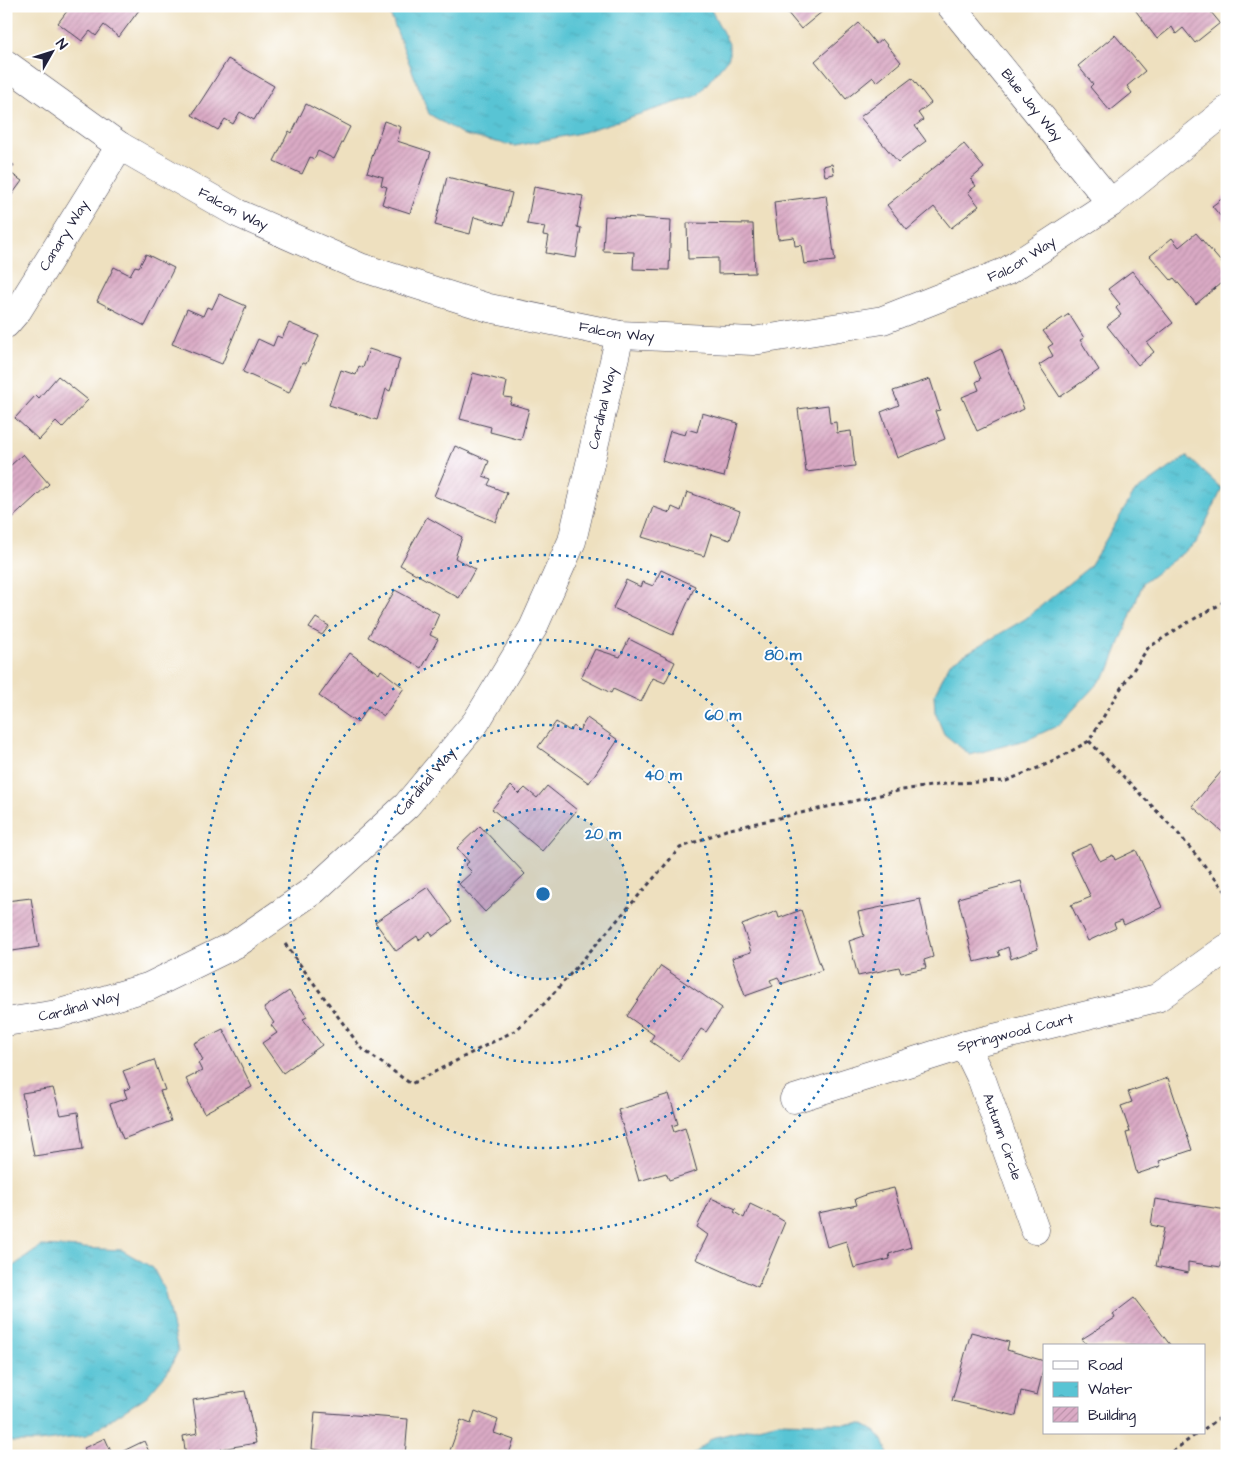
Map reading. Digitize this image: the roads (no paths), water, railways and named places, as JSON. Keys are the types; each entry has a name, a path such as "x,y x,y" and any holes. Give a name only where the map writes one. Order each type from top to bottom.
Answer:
{"street":[{"name":"Blue Jay Way","path":"951,6 1111,203"},
{"name":"Falcon Way","path":"6,64 120,146 237,213 360,267 489,308 620,336 753,341 883,320 1007,271 1111,203 1227,110"},
{"name":"Canary Way","path":"6,324 18,310 120,146"},
{"name":"Cardinal Way","path":"6,1022 58,1014 148,988 236,944 314,890 407,805 476,722 533,628 572,542 620,336"},
{"name":"Springwood Court","path":"794,1099 965,1045 1157,998 1227,948"},
{"name":"Autumn Circle","path":"965,1045 982,1080 1035,1230"}],"water":[{"path":"387,6 709,6 729,44 729,57 697,96 580,133 515,146 464,135 429,114"},
{"path":"1187,456 1222,489 1196,543 1143,583 1109,671 1059,725 1029,739 970,755 944,734 935,712 934,695 950,663 1025,619 1090,566 1134,493"},
{"path":"42,1246 122,1250 153,1268 164,1289 178,1351 169,1370 147,1396 86,1436 38,1442 11,1442 6,1438 6,1271"},
{"path":"779,1422 862,1424 876,1432 883,1440 889,1456 692,1456 712,1438"}]}
